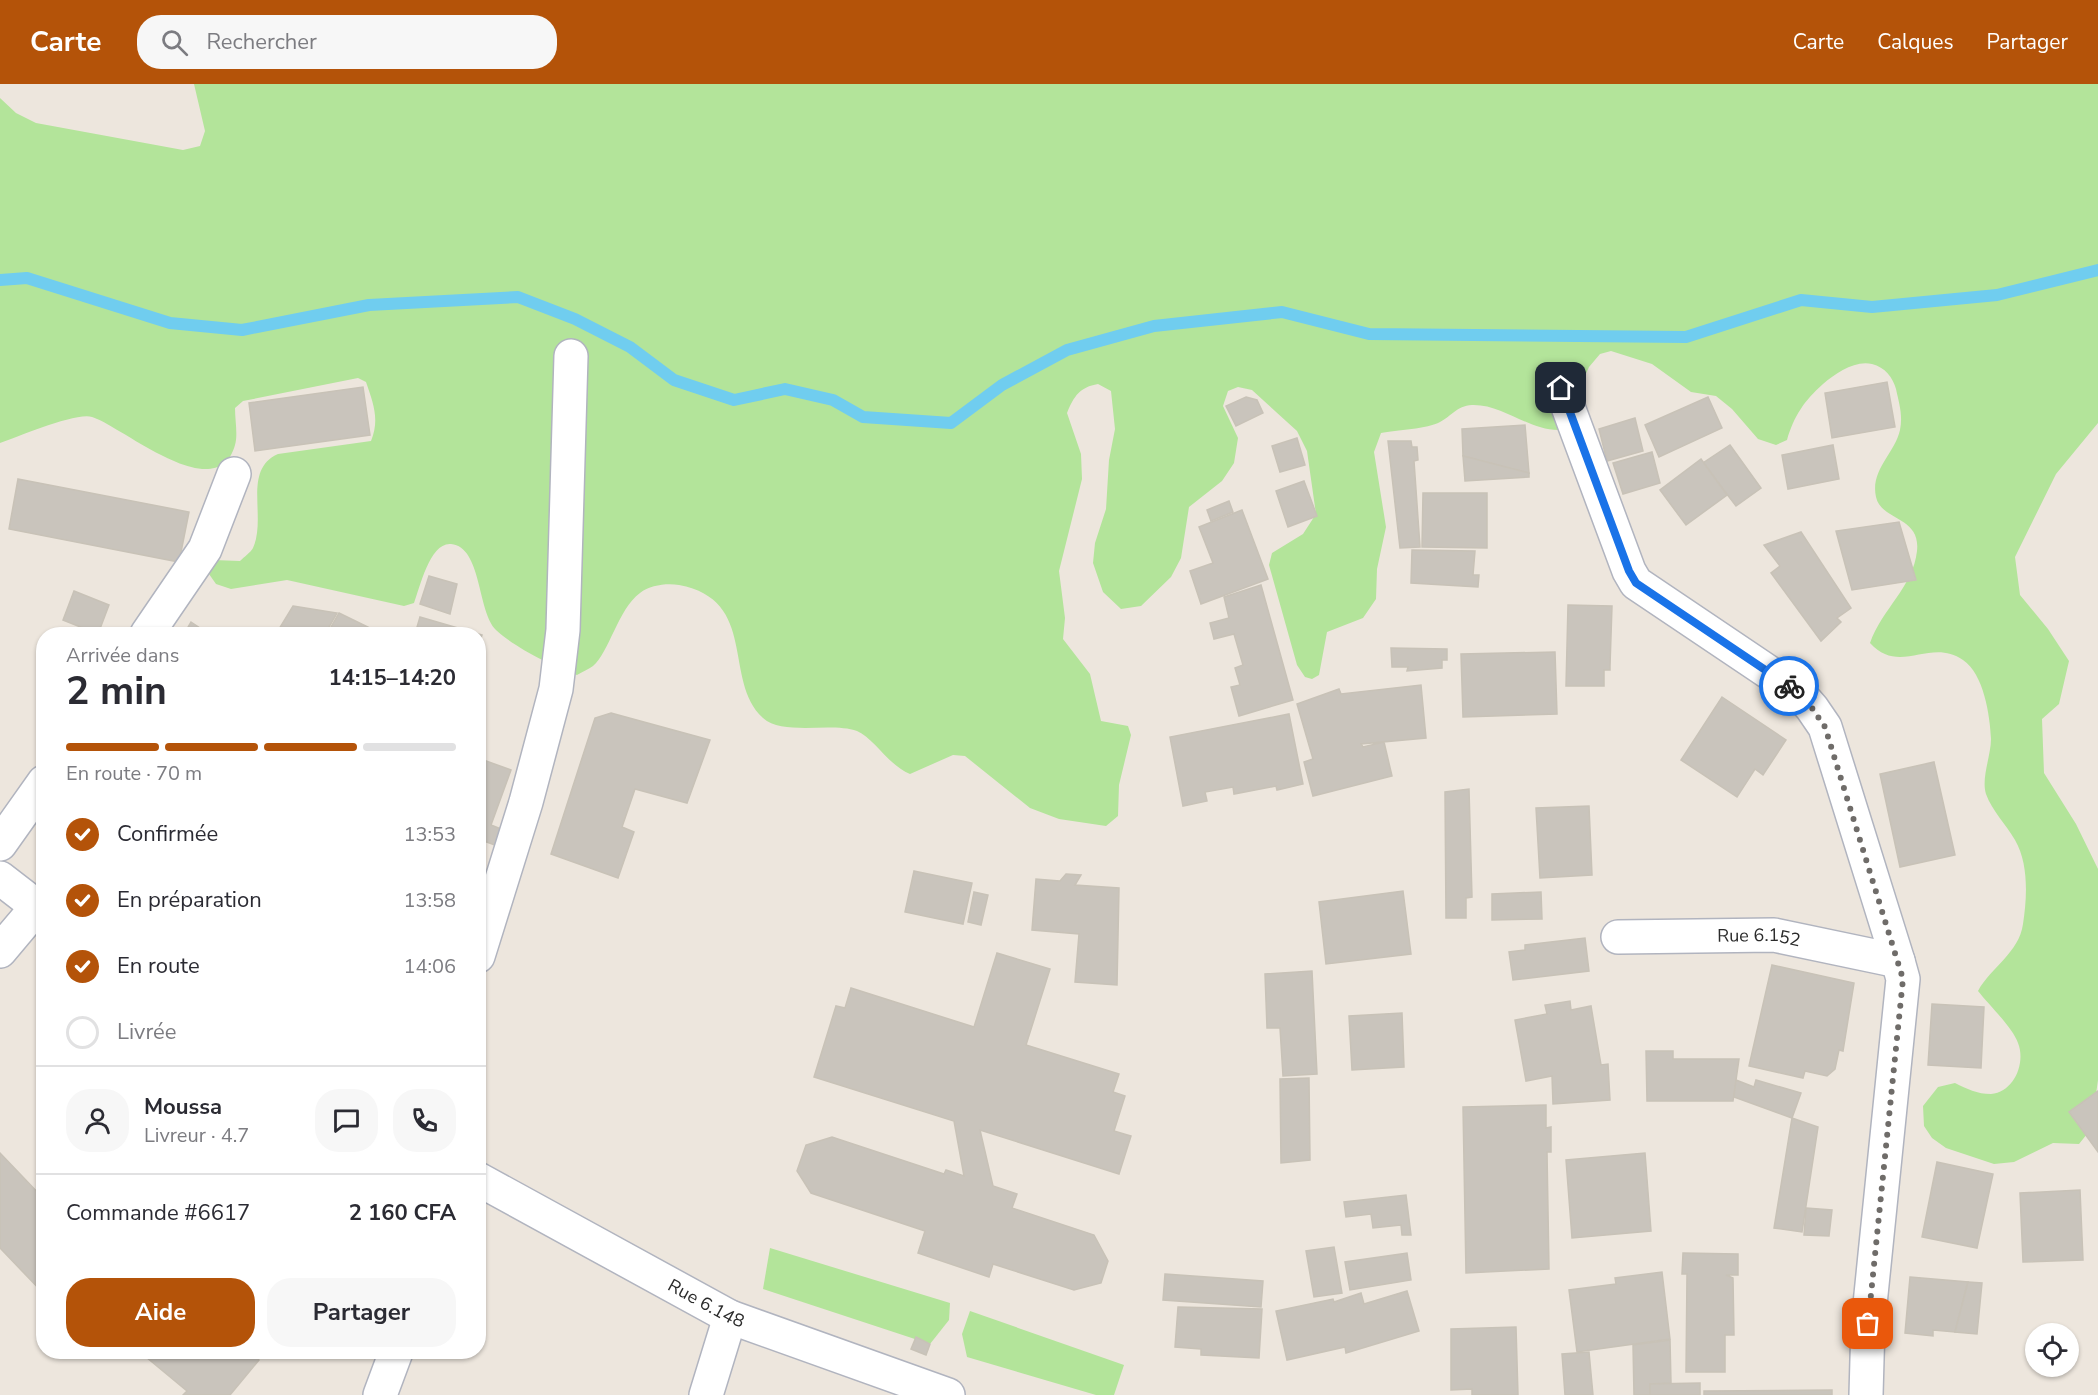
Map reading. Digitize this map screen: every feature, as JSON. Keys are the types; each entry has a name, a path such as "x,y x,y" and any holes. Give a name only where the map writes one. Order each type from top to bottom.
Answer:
{"street":[{"path":"486,930 526,802 556,689 563,630 571,356"},
{"path":"1561,388 1629,571 1636,583 1798,692 1825,727 1899,961 1903,979 1868,1324 1866,1395"},
{"path":"152,627 205,549 234,474"},
{"path":"0,844 36,793"},
{"path":"0,878 36,906"},
{"path":"0,951 36,913"},
{"name":"Rue 6.152","path":"1617,937 1774,935 1899,961"},
{"name":"Rue 6.148","path":"486,1183 730,1317 948,1395"},
{"path":"706,1395 730,1317"},
{"path":"380,1395 393,1359"}],"green space":[{"path":"194,84 2098,84 2098,423 2056,474 2015,557 2020,595 2048,629 2069,661 2059,704 2042,719 2044,773 2076,824 2098,869 2098,1080 2091,1129 2079,1144 2053,1143 2014,1162 1994,1164 1946,1148 1932,1138 1924,1126 1923,1106 1938,1087 1955,1083 1977,1092 1991,1094 2006,1088 2016,1075 2020,1059 2018,1043 2006,1024 1978,991 2010,952 2020,934 2023,924 2026,881 2020,849 1986,794 1985,781 1991,739 1987,708 1976,675 1963,660 1951,654 1939,652 1904,657 1893,656 1881,652 1870,643 1882,619 1910,576 1917,551 1917,540 1913,531 1885,511 1879,505 1876,497 1877,478 1897,438 1901,419 1895,385 1891,377 1881,368 1872,364 1859,364 1846,368 1823,384 1796,416 1787,440 1776,445 1758,439 1732,409 1716,396 1691,392 1652,364 1611,351 1600,354 1589,367 1560,430 1538,426 1494,409 1472,405 1458,409 1435,424 1381,433 1374,452 1386,527 1377,569 1376,599 1363,618 1327,632 1319,675 1312,679 1305,677 1297,665 1269,565 1272,553 1303,534 1316,514 1307,451 1297,431 1252,390 1238,387 1228,391 1223,406 1238,438 1234,463 1222,481 1189,507 1181,558 1171,577 1141,606 1121,609 1103,592 1093,563 1095,543 1106,509 1109,460 1115,429 1111,391 1098,384 1087,387 1075,397 1067,413 1081,454 1082,479 1059,571 1065,618 1063,639 1090,674 1101,721 1128,726 1131,735 1119,785 1118,816 1106,826 1059,819 1030,808 965,756 953,755 910,774 902,770 869,739 857,731 834,728 795,728 772,723 763,718 751,702 744,683 730,624 720,607 704,593 679,585 659,585 649,588 632,600 599,660 577,675 535,656 496,630 485,609 474,568 468,556 461,548 451,544 444,545 437,550 427,567 414,603 404,606 287,580 231,589 216,584 209,574 213,560 240,561 253,548 257,536 258,483 267,461 278,454 371,441 375,425 374,411 366,382 358,378 243,401 235,408 235,445 225,463 209,469 190,467 168,458 106,423 84,416 61,421 0,443 0,98 16,113 36,123 183,150 200,146 205,131"},
{"path":"770,1248 950,1303 949,1320 930,1344 763,1289"},
{"path":"970,1311 1124,1365 1114,1395 1096,1395 967,1357 962,1334"}],"building":[{"path":"1887,382 1895,427 1832,438 1825,393"},
{"path":"363,387 370,435 255,451 249,403"},
{"path":"1246,397 1257,400 1263,413 1236,426 1226,406"},
{"path":"1708,397 1722,428 1659,457 1645,425"},
{"path":"1635,418 1643,451 1607,461 1599,429"},
{"path":"1525,425 1529,473 1463,456 1462,429"},
{"path":"1297,438 1305,465 1280,472 1272,446"},
{"path":"1388,441 1411,441 1412,447 1417,447 1418,460 1414,461 1420,547 1400,548"},
{"path":"1730,445 1761,488 1736,506 1703,463"},
{"path":"1833,445 1839,479 1788,489 1782,455"},
{"path":"1652,452 1660,483 1623,494 1613,463"},
{"path":"1463,456 1529,473 1529,477 1465,481"},
{"path":"1701,459 1727,495 1686,525 1660,490"},
{"path":"18,479 189,512 179,562 9,529"},
{"path":"1304,481 1317,516 1288,527 1276,491"},
{"path":"1423,493 1487,493 1487,548 1422,547"},
{"path":"1229,501 1233,512 1211,521 1207,510"},
{"path":"1242,510 1268,579 1201,604 1190,571 1213,563 1199,527"},
{"path":"1899,522 1916,580 1852,590 1836,531"},
{"path":"1801,532 1851,608 1837,618 1841,622 1821,641 1771,573 1780,566 1764,545"},
{"path":"1412,550 1475,551 1473,575 1479,575 1478,587 1411,583"},
{"path":"429,576 457,584 450,614 420,604"},
{"path":"1261,585 1293,700 1239,716 1231,687 1240,685 1235,668 1243,665 1234,634 1214,639 1210,623 1229,618 1224,597"},
{"path":"74,591 109,605 101,627 80,627 63,620"},
{"path":"1568,605 1612,606 1610,670 1604,670 1604,686 1566,686"},
{"path":"293,606 337,613 329,627 280,627"},
{"path":"339,613 368,627 331,627"},
{"path":"420,617 454,627 417,627"},
{"path":"191,622 198,627 188,627"},
{"path":"1391,648 1447,649 1447,660 1442,660 1442,668 1407,671 1408,667 1392,667"},
{"path":"1555,652 1557,714 1463,717 1461,654"},
{"path":"1421,685 1426,738 1361,744 1363,747 1384,742 1392,776 1313,796 1304,762 1313,759 1297,704 1339,689 1341,694"},
{"path":"1722,697 1786,740 1763,775 1755,769 1737,797 1681,760"},
{"path":"611,713 710,740 687,803 635,789 622,827 634,832 618,878 551,854 595,718"},
{"path":"1289,714 1303,784 1277,790 1276,786 1234,794 1233,787 1205,792 1207,801 1183,806 1170,737"},
{"path":"486,761 511,770 491,825 501,829 495,845 486,842"},
{"path":"1934,762 1955,855 1900,867 1880,774"},
{"path":"1469,789 1472,897 1466,898 1466,918 1446,918 1445,792"},
{"path":"1589,806 1592,875 1540,878 1536,808"},
{"path":"914,871 972,883 963,924 905,912"},
{"path":"486,872 496,875 486,902"},
{"path":"1066,874 1081,875 1075,885 1119,888 1117,985 1075,982 1079,934 1032,930 1036,879 1060,881"},
{"path":"1403,891 1411,954 1326,964 1319,902"},
{"path":"974,892 988,895 981,925 968,922"},
{"path":"1541,892 1542,919 1492,920 1492,894"},
{"path":"1585,938 1589,971 1513,980 1509,952 1525,950 1525,945"},
{"path":"997,953 1050,969 1026,1045 1119,1074 1113,1092 1125,1096 1114,1131 1131,1136 1119,1174 980,1130 993,1186 1017,1194 1012,1208 1094,1235 1108,1261 1101,1283 1074,1290 993,1264 989,1277 918,1253 925,1231 811,1193 797,1171 806,1145 832,1137 944,1174 946,1170 964,1176 954,1121 814,1077 836,1006 845,1008 851,988 974,1027"},
{"path":"1772,965 1854,983 1843,1051 1839,1050 1835,1069 1827,1076 1805,1071 1803,1078 1749,1066"},
{"path":"1312,971 1317,1074 1283,1076 1280,1028 1267,1028 1265,974"},
{"path":"1570,1001 1571,1010 1591,1006 1601,1065 1608,1064 1610,1100 1553,1104 1552,1076 1526,1081 1515,1020 1547,1014 1545,1005"},
{"path":"1932,1004 1984,1007 1981,1068 1928,1065"},
{"path":"1402,1013 1404,1067 1352,1070 1349,1016"},
{"path":"1646,1051 1673,1051 1673,1059 1739,1059 1733,1101 1647,1101"},
{"path":"1309,1078 1310,1160 1281,1163 1280,1079"},
{"path":"1736,1080 1754,1087 1756,1080 1801,1093 1792,1118 1734,1097"},
{"path":"2098,1091 2098,1152 2069,1112"},
{"path":"1546,1105 1546,1128 1551,1127 1551,1152 1547,1152 1549,1269 1466,1273 1463,1107"},
{"path":"1792,1118 1818,1127 1802,1232 1774,1228"},
{"path":"0,1153 36,1191 36,1286 0,1248"},
{"path":"1645,1153 1651,1231 1572,1238 1566,1160"},
{"path":"1937,1162 1993,1174 1977,1248 1922,1237"},
{"path":"2080,1190 2083,1260 2023,1262 2020,1193"},
{"path":"1406,1195 1411,1235 1402,1235 1401,1225 1373,1228 1371,1214 1346,1217 1344,1202"},
{"path":"1806,1208 1832,1210 1829,1236 1804,1235"},
{"path":"1334,1247 1342,1293 1314,1297 1306,1251"},
{"path":"1407,1253 1411,1280 1350,1290 1345,1262"},
{"path":"1683,1253 1738,1254 1738,1275 1726,1275 1733,1278 1734,1335 1725,1335 1725,1372 1686,1372 1687,1274 1682,1274"},
{"path":"1662,1272 1670,1339 1577,1352 1569,1290 1616,1284 1615,1278"},
{"path":"1165,1274 1263,1281 1261,1307 1163,1300"},
{"path":"1910,1277 1968,1282 1955,1332 1933,1330 1933,1336 1905,1333"},
{"path":"1968,1282 1982,1283 1977,1334 1955,1332"},
{"path":"1407,1291 1419,1331 1346,1353 1345,1347 1287,1360 1276,1311 1333,1299 1334,1302 1361,1293 1364,1304"},
{"path":"1178,1307 1262,1309 1259,1358 1201,1355 1201,1349 1175,1347"},
{"path":"1516,1327 1518,1395 1472,1395 1472,1389 1451,1390 1451,1329"},
{"path":"916,1337 930,1344 926,1355 911,1349"},
{"path":"1670,1340 1671,1383 1650,1384 1650,1395 1634,1395 1633,1345"},
{"path":"1589,1352 1593,1395 1565,1395 1562,1354"},
{"path":"148,1359 259,1360 230,1395 183,1395 187,1391"},
{"path":"1700,1383 1700,1395 1650,1395 1650,1384"},
{"path":"1832,1390 1832,1395 1704,1395 1704,1391"}],"waterway":[{"path":"0,280 27,278 170,323 242,330 369,305 518,297 575,319 630,347 674,380 734,400 785,389 833,400 863,417 951,423 1002,385 1067,350 1154,326 1282,312 1369,334 1686,337 1801,300 1872,307 1997,295 2098,270"}],"way so far":[{"path":"1789,686 1798,692 1825,727 1903,979 1868,1324"}],"route":[{"path":"1561,388 1629,571 1636,583 1789,686"}]}
